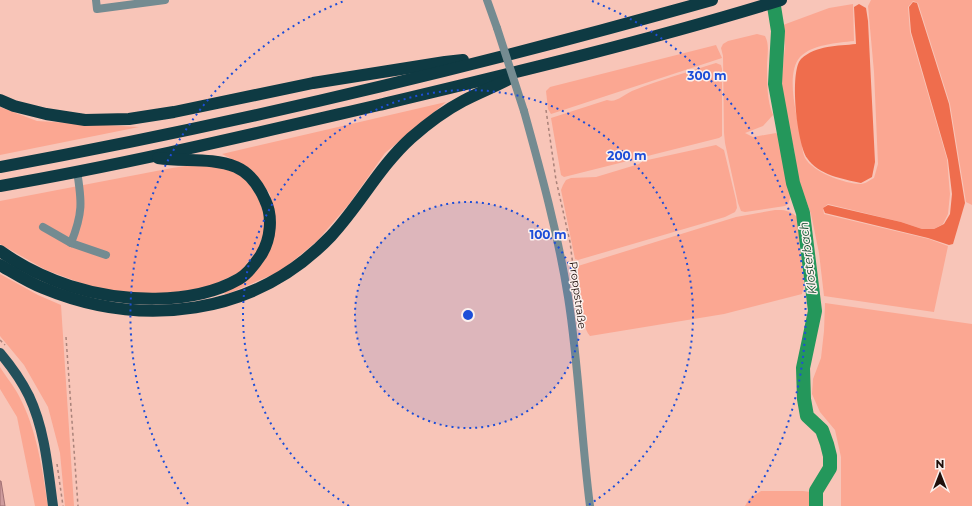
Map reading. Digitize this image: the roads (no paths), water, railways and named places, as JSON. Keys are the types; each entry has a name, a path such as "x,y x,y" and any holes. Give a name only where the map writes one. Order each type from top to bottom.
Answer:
{"highway":[{"path":"0,167 274,111 393,84 712,0"},
{"path":"0,186 150,157 522,71 781,0"},
{"path":"0,100 14,106 46,114 85,120 129,119 174,112 312,83 445,62 498,57"},
{"path":"0,265 49,290 94,304 143,311 170,311 222,302 251,293 279,278 307,259 331,236 350,214 387,163 410,138 435,118 463,101 492,88 522,71"},
{"path":"0,251 23,265 59,282 97,293 121,297 143,299 195,295 218,289 240,279 253,267 262,253 268,238 270,221 268,205 261,190 251,177 237,167 222,162 199,159 174,161 150,157"}],"main road":[{"path":"0,353 29,395 36,412 47,458 53,506"}],"street":[{"path":"96,0 97,9 165,0"},
{"name":"Proppstraße","path":"488,0 524,111 556,232 563,265 573,336 590,506"},
{"path":"71,243 78,225 82,206 78,171"},
{"path":"43,227 71,243 106,255"}],"waterway":[{"name":"Klosterbach","path":"773,0 778,31 775,84 793,183 803,213 815,311 803,368 804,399 807,416 822,430 830,456 830,468 816,491 816,506"}]}
